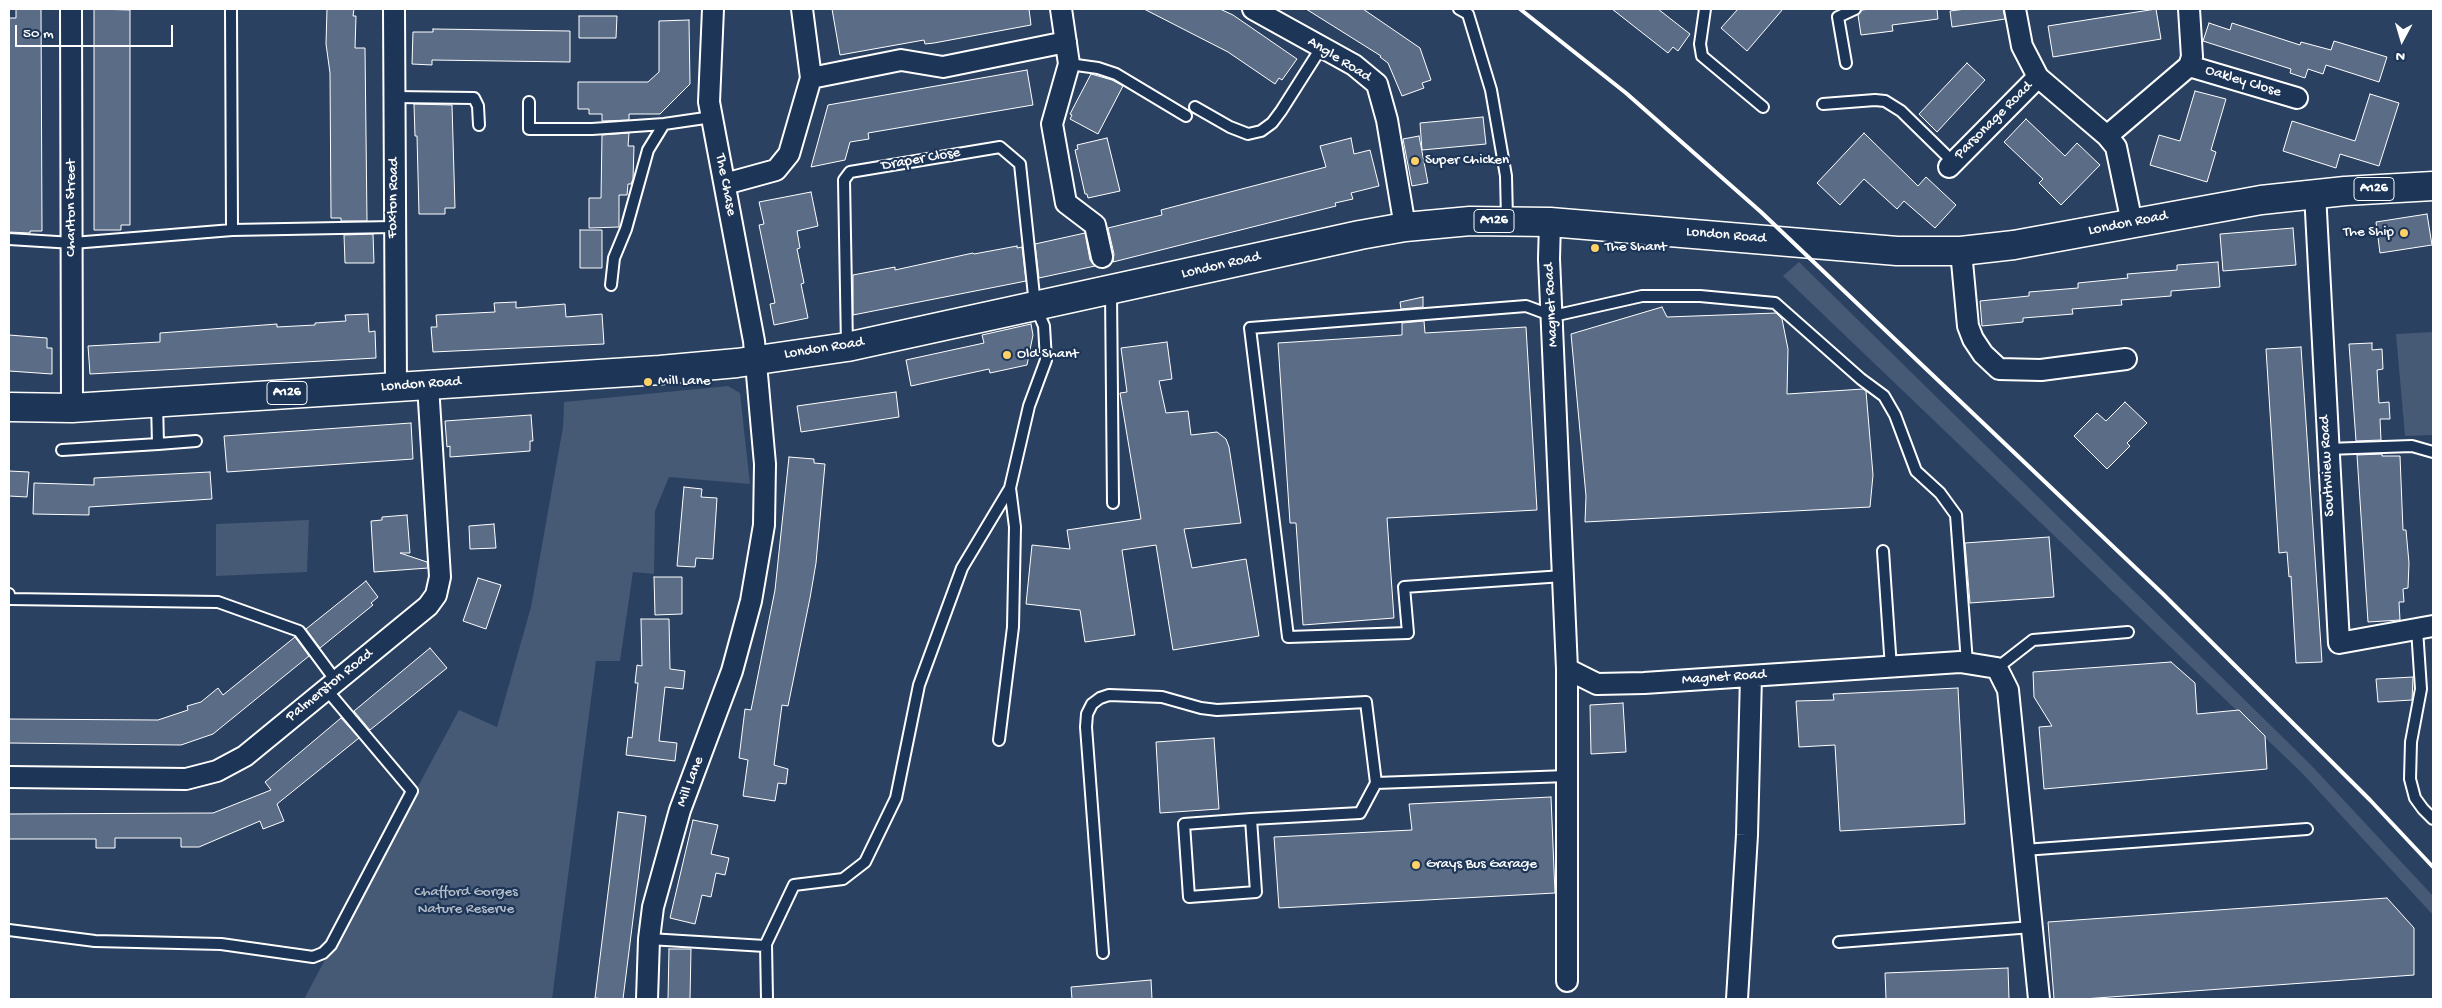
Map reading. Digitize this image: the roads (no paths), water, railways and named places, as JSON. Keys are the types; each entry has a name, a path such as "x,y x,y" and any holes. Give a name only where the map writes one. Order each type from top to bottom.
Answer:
{"main road":[{"name":"London Road","path":"9,407 72,408 681,369 847,347 1360,234 1405,227 1470,221 1550,222 1888,251 1961,251 2014,245 2261,200 2315,193 2433,186"}],"street":[{"name":"Charlton Street","path":"71,9 72,408"},
{"name":"Foxton Road","path":"394,9 393,227 396,387"},
{"name":"The Chase","path":"713,9 709,102 756,359"},
{"path":"725,184 776,170 790,154 812,78 802,9"},
{"path":"1061,9 1069,64 1052,124 1066,203 1094,225 1102,257"},
{"name":"Angle Road","path":"1253,9 1354,65 1378,84 1387,120 1405,227"},
{"name":"Parsonage Road","path":"2015,9 2022,46 2038,76 2107,136 2116,148 2132,223"},
{"name":"Oakley Close","path":"2107,136 2189,66 2192,56 2189,9"},
{"path":"812,78 901,60 942,67 1066,42"},
{"name":"Oakley Close","path":"2189,66 2297,98"},
{"name":"Parsonage Road","path":"1951,164 2038,76"},
{"name":"Southview Road","path":"2315,193 2327,448 2339,642 2425,628"},
{"name":"Magnet Road","path":"1550,222 1549,259 1567,669 1597,684 1644,683 1967,663 1997,668"},
{"path":"1961,251 1968,326 1973,339 1983,354 1999,369 2041,370 2126,358"},
{"name":"Mill Lane","path":"647,999 649,939 653,907 680,810 723,698 751,601 764,526 763,434 755,374 756,359"},
{"name":"Palmerston Road","path":"9,777 186,779 217,771 245,756 428,606 436,595 440,578 428,385"},
{"path":"1997,668 2008,690 2039,999"},
{"path":"1566,981 1567,669"},
{"path":"1737,999 1747,835 1751,676"}],"lane":[{"path":"231,9 232,230"},
{"path":"1459,9 1468,14 1491,90 1506,176 1507,220"},
{"path":"1705,9 1700,44 1702,56 1763,107"},
{"path":"1846,63 1838,17 1855,9"},
{"path":"1196,107 1230,127 1248,134 1261,131 1272,124 1282,111 1321,48"},
{"path":"1069,64 1098,68 1116,74 1186,116"},
{"path":"395,97 474,98 478,106 479,125"},
{"path":"1823,104 1885,101 1900,111 1951,164"},
{"path":"529,102 529,128 592,129 664,124 712,117"},
{"path":"611,285 614,258 626,229 648,150 664,124"},
{"name":"Draper Close","path":"847,347 844,180 850,172 1000,147 1020,164 1035,305 1044,326 1046,360 1029,406 1010,488"},
{"path":"9,239 73,243 232,230 393,227"},
{"path":"1110,290 1113,503"},
{"path":"1563,576 1404,587 1408,633 1288,637 1250,328 1526,306 1553,316 1642,296 1700,296 1754,299 1775,303 1861,379 1884,396 1895,415 1916,471 1940,493 1956,515 1967,663"},
{"path":"157,402 158,444"},
{"path":"62,450 196,441"},
{"path":"2327,448 2412,446 2433,452"},
{"path":"999,740 1012,628 1015,527 1010,488"},
{"path":"767,999 766,944 794,885 843,879 865,862 896,798 919,685 962,568 1010,488"},
{"path":"1883,551 1891,668"},
{"path":"9,594 10,599 218,602 299,632 331,685 412,790 330,944 323,953 313,957 221,944 95,941 9,930"},
{"path":"2425,628 2421,690 2411,742 2410,779 2415,798 2433,820"},
{"path":"1997,668 2033,640 2128,632"},
{"path":"1103,953 1086,726 1087,714 1092,704 1100,698 1109,695 1162,697 1200,708 1217,710 1366,702 1376,783 1360,813 1251,819 1184,824 1188,897 1256,892 1251,819"},
{"path":"1376,783 1567,776"},
{"path":"2024,850 2307,829"},
{"path":"1839,942 2032,927"},
{"path":"649,939 764,946 766,944"}],"railway":[{"path":"1520,9 1626,93 1761,212 2163,594 2370,800 2433,867"}],"place":[{"name":"Super Chicken","path":"1415,161"},
{"name":"The Ship","path":"2404,233"},
{"name":"The Shant","path":"1595,248"},
{"name":"Old Shant","path":"1007,355"},
{"name":"Mill Lane","path":"648,382"},
{"name":"Grays Bus Garage","path":"1416,865"}],"park label":[{"name":"Chafford Gorges Nature Reserve","path":"466,902"}]}
